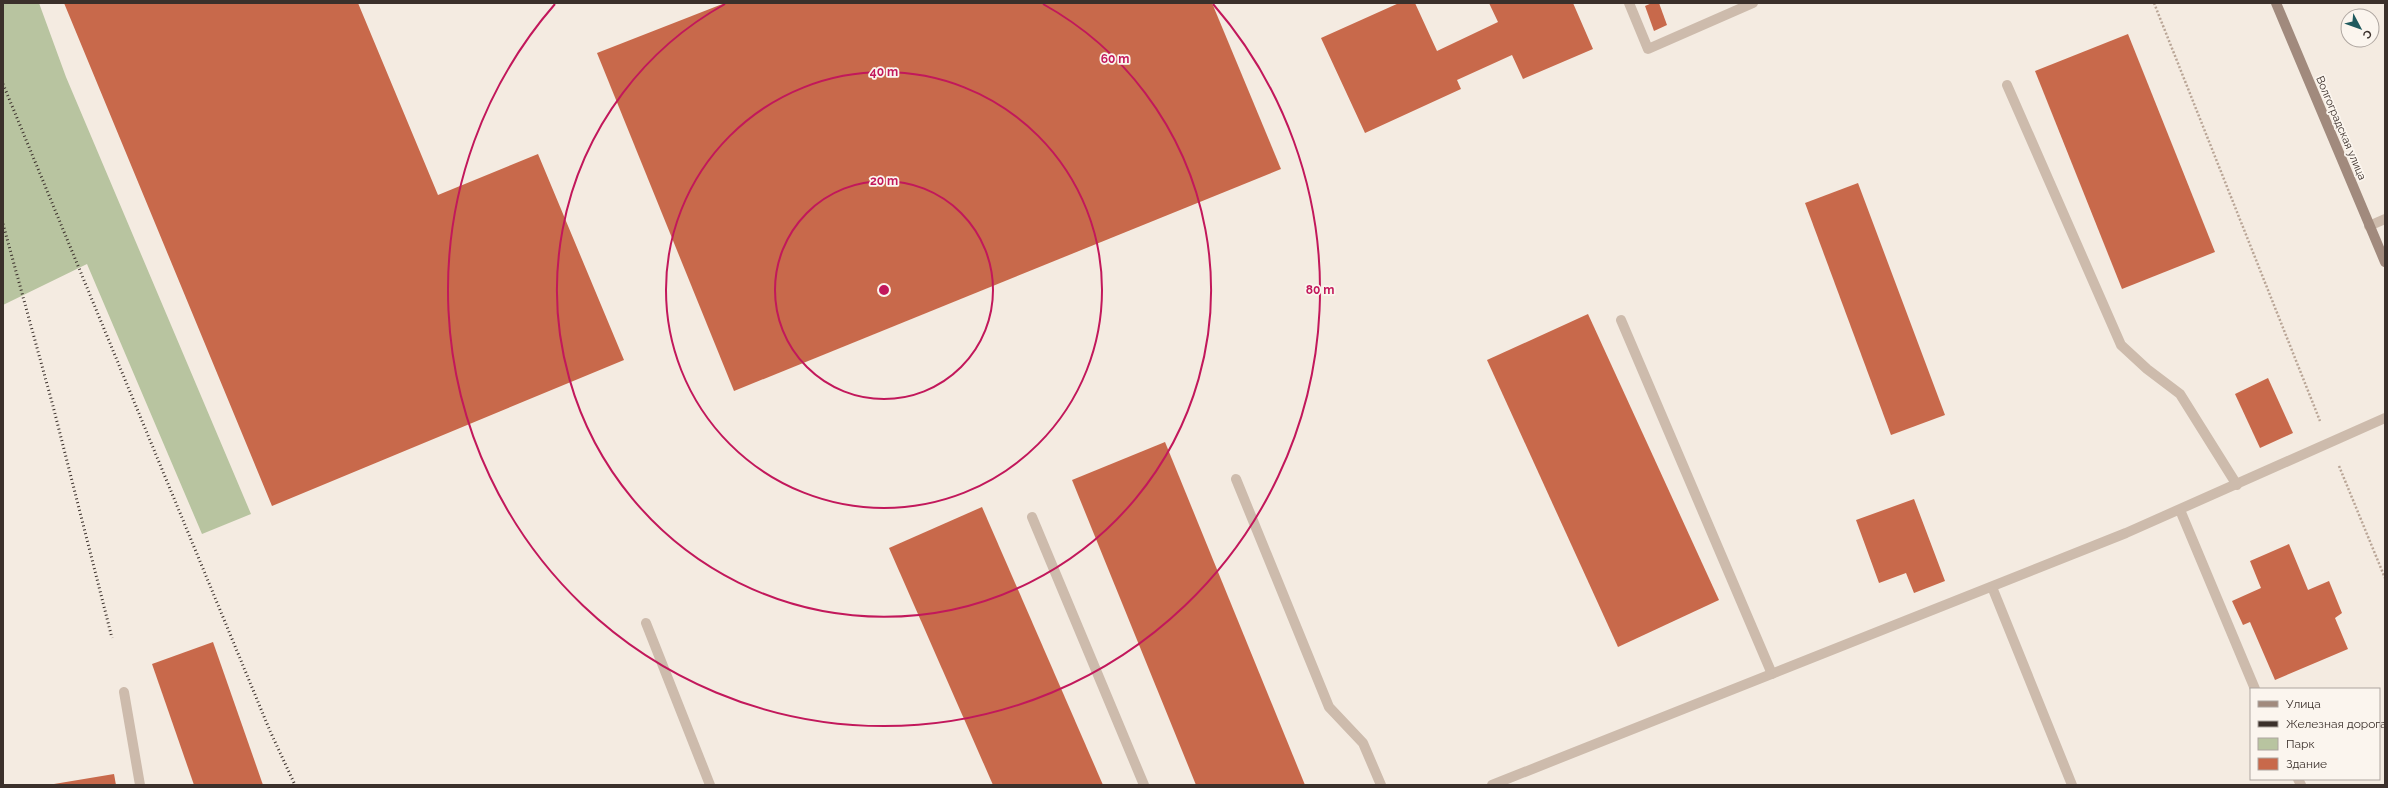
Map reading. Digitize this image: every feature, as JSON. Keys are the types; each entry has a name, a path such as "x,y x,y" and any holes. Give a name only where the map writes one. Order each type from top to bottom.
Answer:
{"main road":[{"name":"Волгоградская улица","path":"2276,3 2385,262"}],"lane":[{"path":"1630,3 1648,49 1753,3"},
{"path":"2007,85 2121,345 2147,369 2180,394 2237,485"},
{"path":"2369,226 2385,219"},
{"path":"1620,320 1772,674"},
{"path":"1492,785 1992,587 2180,510 2385,418"},
{"path":"1236,479 1329,707 1363,743 1381,785"},
{"path":"2180,510 2255,688"},
{"path":"1032,517 1144,785"},
{"path":"1992,587 2072,785"},
{"path":"646,623 710,785"},
{"path":"124,692 140,785"}],"path":[{"path":"2154,3 2329,444 2385,578"}],"green space":[{"path":"3,3 39,3 66,77 251,514 202,534 87,264 3,305"}],"building":[{"path":"64,3 358,3 438,195 538,154 624,360 272,506"},
{"path":"725,3 1212,3 1281,169 734,391 597,53"},
{"path":"1399,3 1415,3 1437,51 1498,22 1489,3 1573,3 1593,49 1523,79 1512,55 1457,80 1461,89 1365,133 1321,38"},
{"path":"1652,3 1659,3 1667,25 1654,31 1645,6"},
{"path":"2128,34 2215,252 2122,289 2035,71"},
{"path":"1858,183 1945,415 1891,435 1805,203"},
{"path":"1588,314 1719,600 1618,647 1487,360"},
{"path":"2268,378 2293,433 2260,448 2235,394"},
{"path":"1165,442 1305,785 1196,785 1072,480"},
{"path":"1914,499 1945,581 1914,593 1906,573 1879,583 1856,520"},
{"path":"982,507 1103,785 993,785 889,548"},
{"path":"2289,544 2308,590 2329,581 2342,613 2335,618 2348,649 2275,680 2250,622 2243,625 2232,601 2261,588 2250,561"},
{"path":"213,642 263,785 194,785 152,664"},
{"path":"114,774 116,785 54,785 54,784"}],"railway":[{"path":"3,84 270,731 295,785"},
{"path":"3,224 53,406 112,638"}]}
